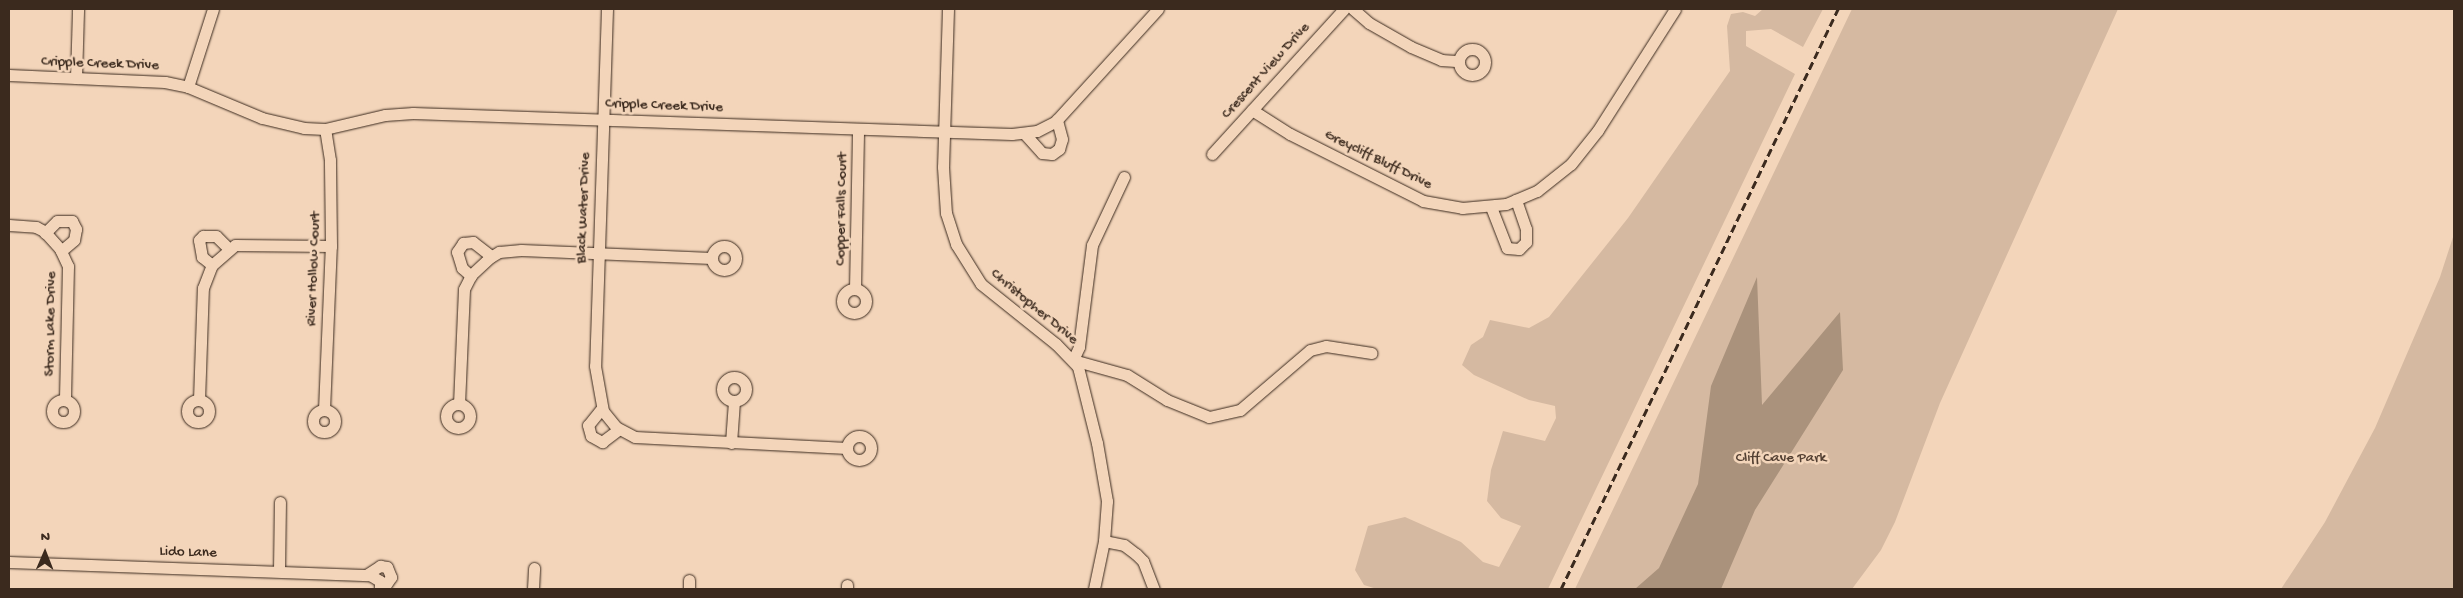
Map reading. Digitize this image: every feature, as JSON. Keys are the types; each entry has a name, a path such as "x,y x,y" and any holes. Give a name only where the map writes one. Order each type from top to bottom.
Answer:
{"street":[{"path":"76,78 78,9"},
{"path":"188,87 213,9"},
{"name":"Black Water Drive","path":"607,9 597,253 595,366 602,408 619,429 635,437 664,441 847,448"},
{"name":"Christopher Drive","path":"948,9 944,200 950,229 963,259 993,296 1073,360 1085,389 1104,481 1107,511 1104,542 1094,589"},
{"name":"Cripple Creek Drive","path":"9,76 165,82 188,87 262,118 304,128 325,129 385,115 413,113 858,130 1024,133 1046,128 1057,120 1158,9"},
{"name":"Crescent View Drive","path":"1212,154 1344,9"},
{"path":"1353,9 1369,23 1411,47 1441,60 1456,61"},
{"name":"Greycliff Bluff Drive","path":"1252,110 1290,134 1423,201 1462,208 1491,207 1516,200 1537,191 1571,164 1598,130 1675,9"},
{"path":"1024,133 1042,153 1052,154 1060,149 1062,139 1057,120"},
{"name":"River Hollow Court","path":"324,410 331,246 330,160 325,129"},
{"name":"Copper Falls Court","path":"855,289 858,130"},
{"path":"1124,177 1092,245 1079,347 1073,360 1127,375 1175,404 1209,417 1240,410 1310,350 1326,346 1371,353"},
{"path":"1491,207 1507,248 1519,250 1526,242 1526,229 1516,200"},
{"name":"Storm Lake Drive","path":"45,233 52,224 63,219 75,225 74,240 61,250"},
{"name":"Storm Lake Drive","path":"9,225 36,227 45,233 61,250 68,266 65,400"},
{"path":"212,265 202,257 199,240 203,236 216,236 229,249"},
{"path":"471,276 462,268 457,252 463,243 473,242 491,256"},
{"path":"199,400 203,288 212,265 235,245 331,246"},
{"path":"459,404 464,289 471,276 491,256 499,252 520,250 712,258"},
{"path":"731,443 734,401"},
{"path":"602,408 588,425 591,436 602,442 619,429"},
{"path":"279,571 280,502"},
{"path":"1104,542 1124,545 1136,554 1143,561 1154,589"},
{"name":"Lido Lane","path":"9,562 372,576 381,589"},
{"path":"533,589 534,568"}],"green space":[{"path":"1763,9 1823,9 1803,47 1771,29 1746,31 1746,46 1795,74 1548,589 1377,589 1364,585 1355,570 1368,526 1405,517 1461,542 1483,562 1499,567 1521,526 1501,518 1487,501 1491,470 1503,431 1545,441 1556,418 1555,406 1529,400 1474,375 1462,365 1471,345 1483,337 1490,320 1529,328 1549,317 1628,218 1730,71 1727,26 1731,14 1743,12 1755,16"},
{"name":"Cliff Cave Park","path":"1852,9 2118,9 1940,403 1895,522 1881,550 1852,589 1575,589"},
{"path":"2454,234 2454,589 2281,589 2325,522 2375,428 2440,277"}],"shaded area":[{"path":"1757,277 1762,405 1840,312 1843,370 1755,510 1721,589 1635,589 1659,568 1698,484 1711,386"}],"railway":[{"path":"1561,589 1838,9"}]}
